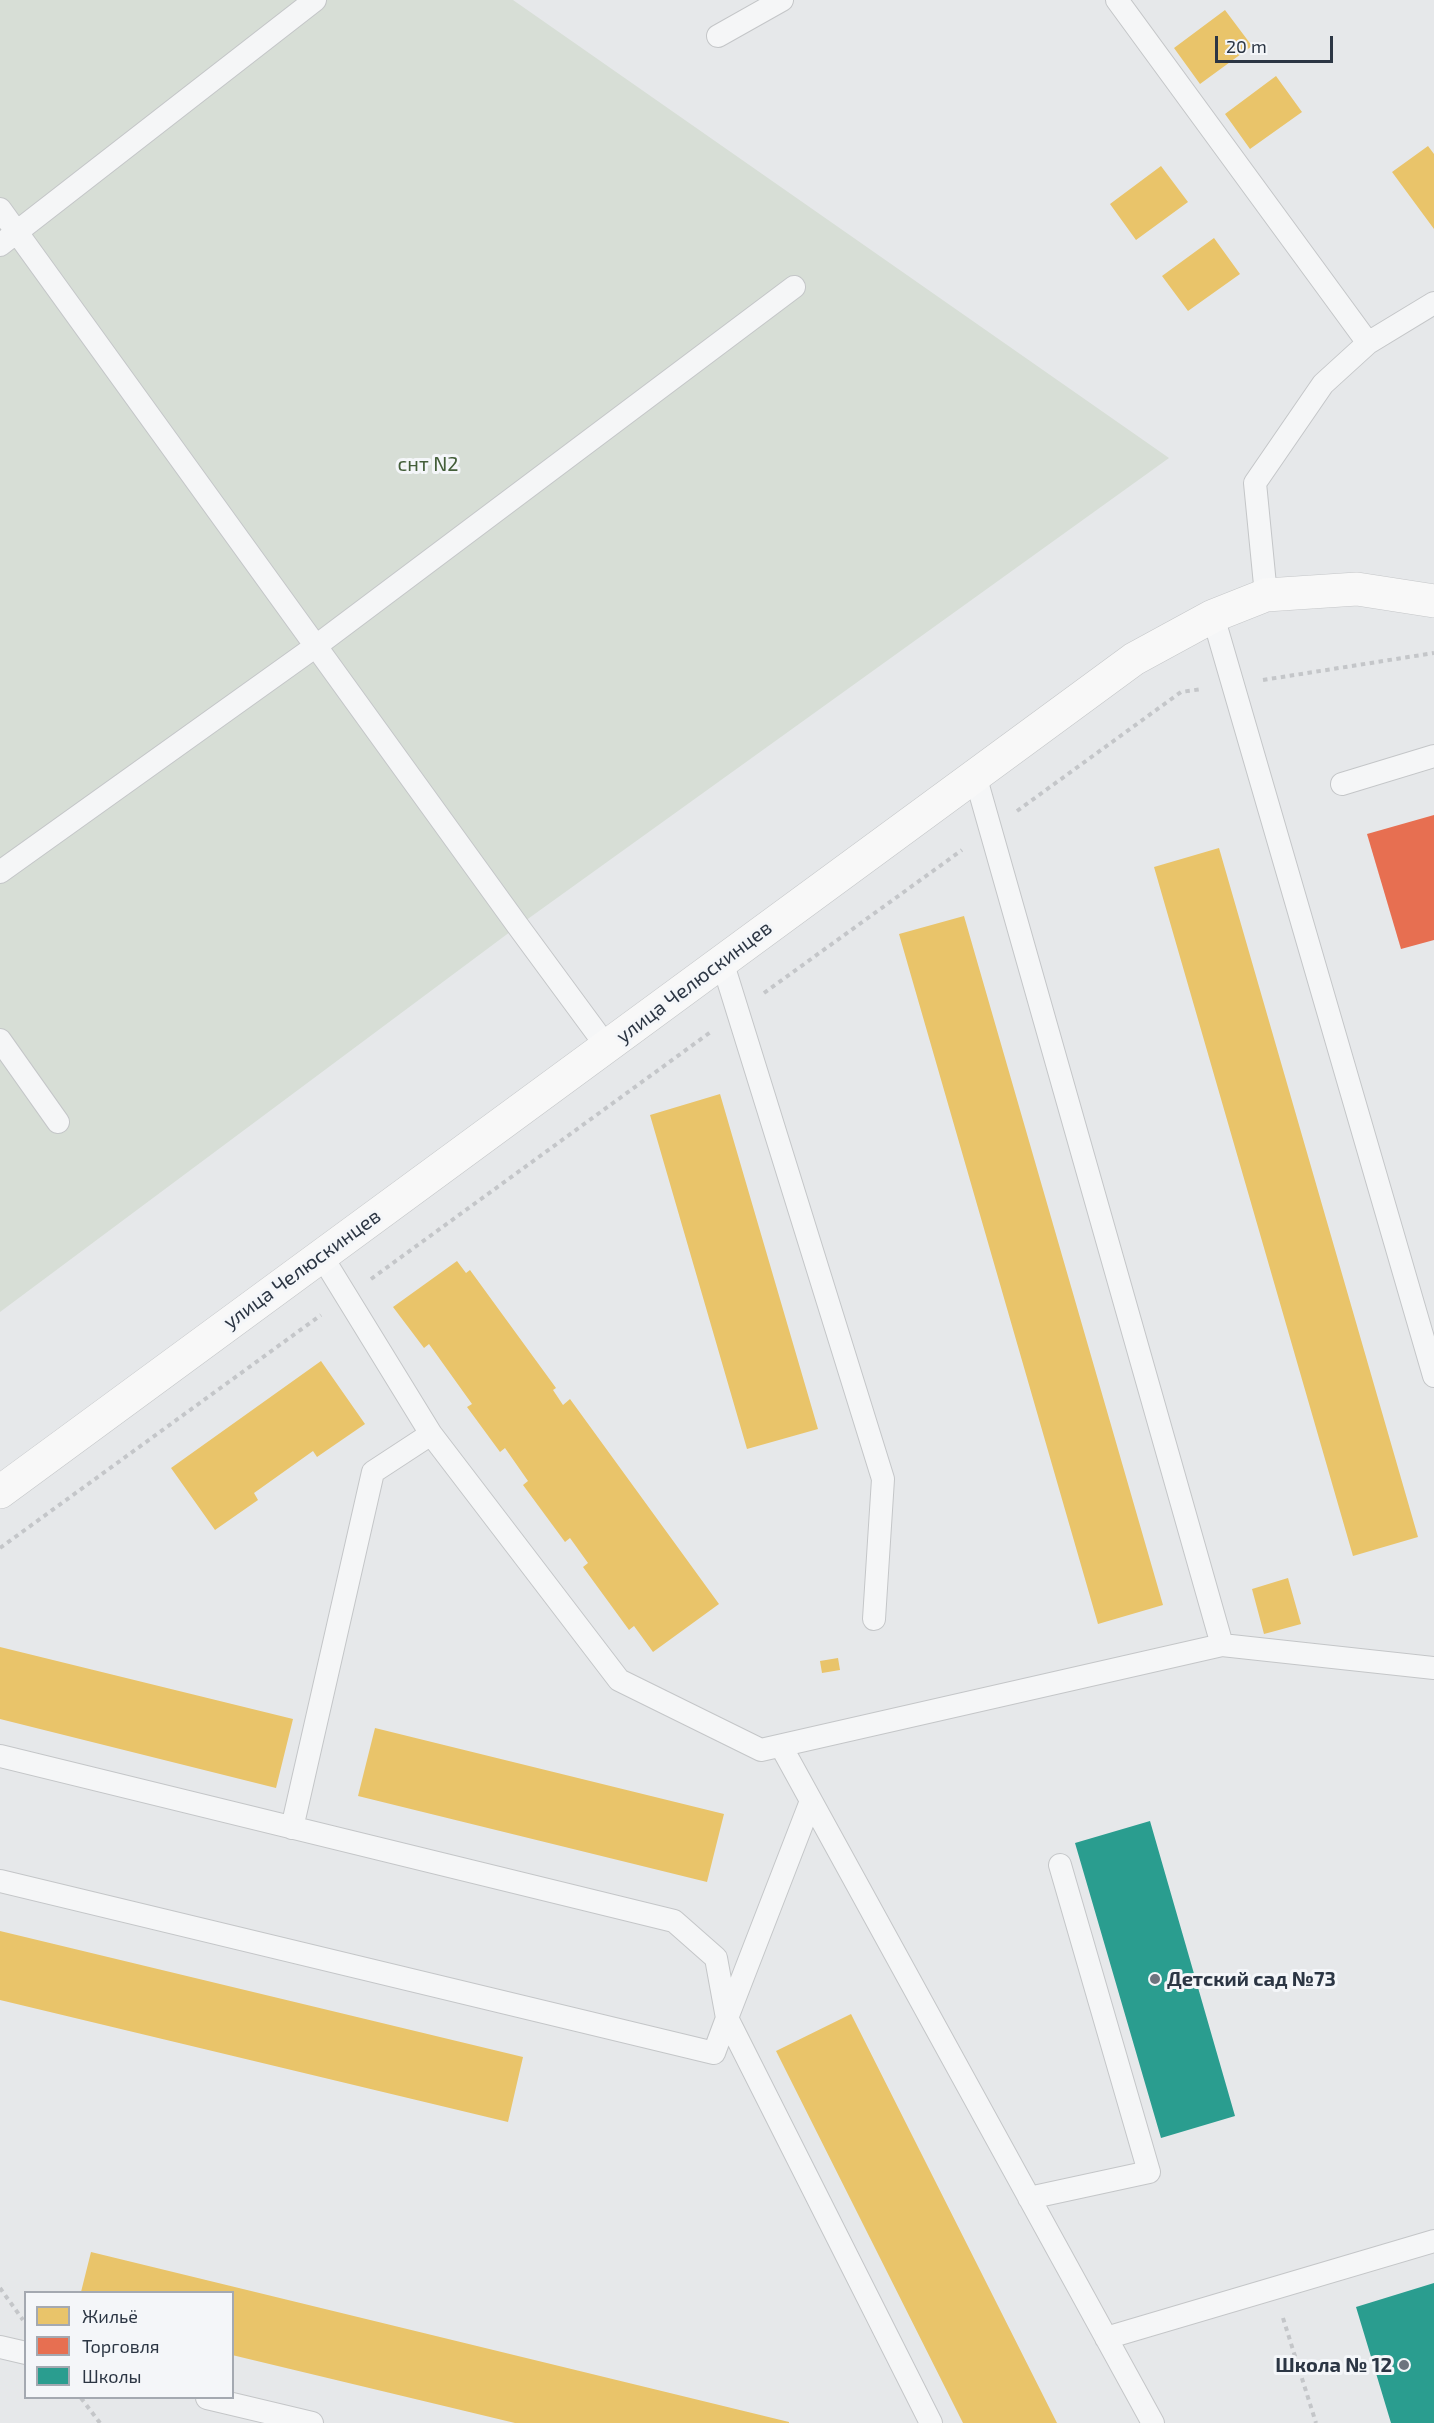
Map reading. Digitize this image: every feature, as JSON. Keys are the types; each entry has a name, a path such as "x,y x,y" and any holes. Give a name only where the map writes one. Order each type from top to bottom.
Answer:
{"street":[{"name":"улица Челюскинцев","path":"0,1492 1134,659 1213,616 1266,595 1357,588 1434,601"}],"lane":[{"path":"8,239 315,0"},
{"path":"718,36 782,0"},
{"path":"1117,0 1368,343"},
{"path":"0,209 8,239 316,646 608,1047"},
{"path":"0,872 316,646 794,286"},
{"path":"1266,595 1255,483 1323,384 1368,343 1434,303"},
{"path":"1213,616 1434,1376"},
{"path":"1342,784 1434,756"},
{"path":"975,775 1222,1645"},
{"path":"722,961 883,1479 874,1619"},
{"path":"0,1040 58,1122"},
{"path":"321,1255 431,1434 619,1680 761,1750 1222,1645 1434,1668"},
{"path":"292,1827 373,1472 431,1434"},
{"path":"781,1746 1153,2423"},
{"path":"0,1756 674,1921 716,1958 727,2018 931,2423"},
{"path":"0,1881 714,2053 811,1801"},
{"path":"1029,2198 1149,2172 1060,1865"},
{"path":"1106,2338 1434,2241"},
{"path":"0,2347 24,2353"},
{"path":"215,2399 312,2423"}],"path":[{"path":"1262,680 1434,653"},
{"path":"1017,811 1181,692 1204,689"},
{"path":"755,1000 968,846"},
{"path":"368,1280 717,1028"},
{"path":"0,1548 329,1309"},
{"path":"0,2288 24,2320"},
{"path":"1274,2288 1316,2423"},
{"path":"82,2399 100,2423"}],"green space":[{"name":"снт N2","path":"0,0 513,0 1169,458 518,926 0,1312"}],"building: Жильё":[{"path":"1225,10 1252,46 1200,84 1174,48"},
{"path":"1276,76 1302,112 1250,149 1225,114"},
{"path":"1428,146 1434,154 1434,229 1392,172"},
{"path":"1161,166 1188,202 1136,240 1110,204"},
{"path":"1214,238 1240,274 1188,311 1162,276"},
{"path":"1219,848 1418,1537 1353,1556 1154,867"},
{"path":"964,916 1163,1605 1098,1624 899,934"},
{"path":"720,1094 818,1429 747,1449 650,1115"},
{"path":"457,1261 466,1273 470,1270 556,1388 553,1390 563,1405 570,1399 719,1604 653,1652 634,1626 629,1630 583,1567 588,1563 570,1538 565,1542 523,1485 528,1481 505,1448 500,1452 467,1407 472,1404 429,1344 424,1348 393,1307"},
{"path":"321,1361 365,1424 317,1457 313,1451 254,1493 258,1500 215,1530 171,1468"},
{"path":"1288,1578 1301,1624 1264,1634 1252,1589"},
{"path":"0,1647 293,1719 276,1788 0,1719"},
{"path":"838,1658 840,1670 822,1673 820,1661"},
{"path":"375,1728 724,1814 707,1882 358,1796"},
{"path":"0,1931 523,2057 508,2122 0,2000"},
{"path":"851,2014 1057,2423 963,2423 776,2051"},
{"path":"91,2252 789,2423 515,2423 234,2355 234,2291 81,2291"}],"building: Торговля":[{"path":"1434,815 1434,940 1401,949 1367,834"}],"building: Школы":[{"name":"Детский сад №73","path":"1150,1821 1235,2116 1161,2138 1075,1843"},
{"name":"Школа № 12","path":"1434,2283 1434,2423 1391,2423 1356,2307"}],"place":[{"name":"Детский сад №73","path":"1155,1979"},
{"name":"Школа № 12","path":"1404,2365"}]}
